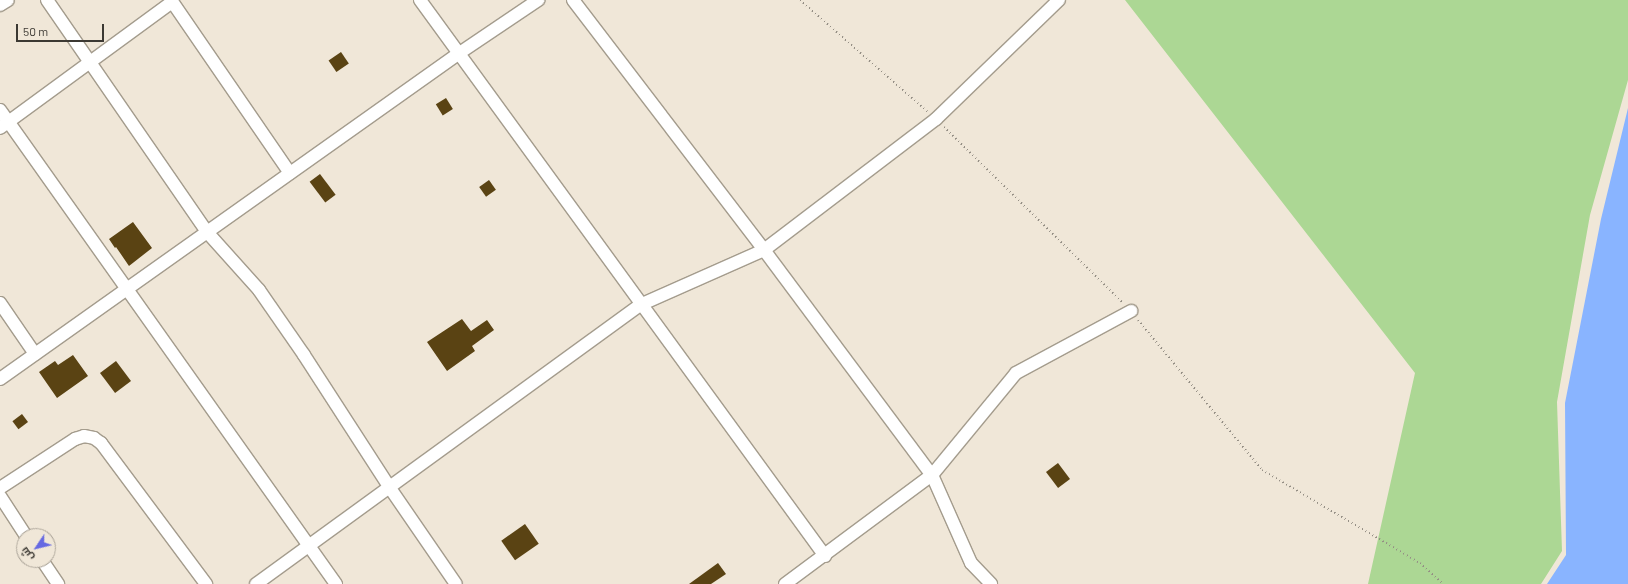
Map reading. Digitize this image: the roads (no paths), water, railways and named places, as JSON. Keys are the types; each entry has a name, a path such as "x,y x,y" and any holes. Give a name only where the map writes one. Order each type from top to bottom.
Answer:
{"street":[{"path":"0,6 8,0"},
{"path":"47,0 206,232 259,290 304,355 390,488 456,584"},
{"path":"420,0 825,556"},
{"path":"0,379 458,54 538,0"},
{"path":"573,0 764,250 932,475 971,563 991,584"},
{"path":"256,584 642,304 764,250 936,119 1059,0"},
{"path":"4,126 171,1 290,173"},
{"path":"0,110 4,126 127,288 336,584"},
{"path":"0,304 35,354"},
{"path":"785,584 825,556 932,475 1016,373 1130,310"},
{"path":"0,488 74,439 84,436 94,438 101,443 206,584"},
{"path":"0,496 21,528"},
{"path":"47,568 58,584"}],"water":[{"path":"1628,108 1628,584 1547,584 1566,555 1565,403 1601,219"}]}
